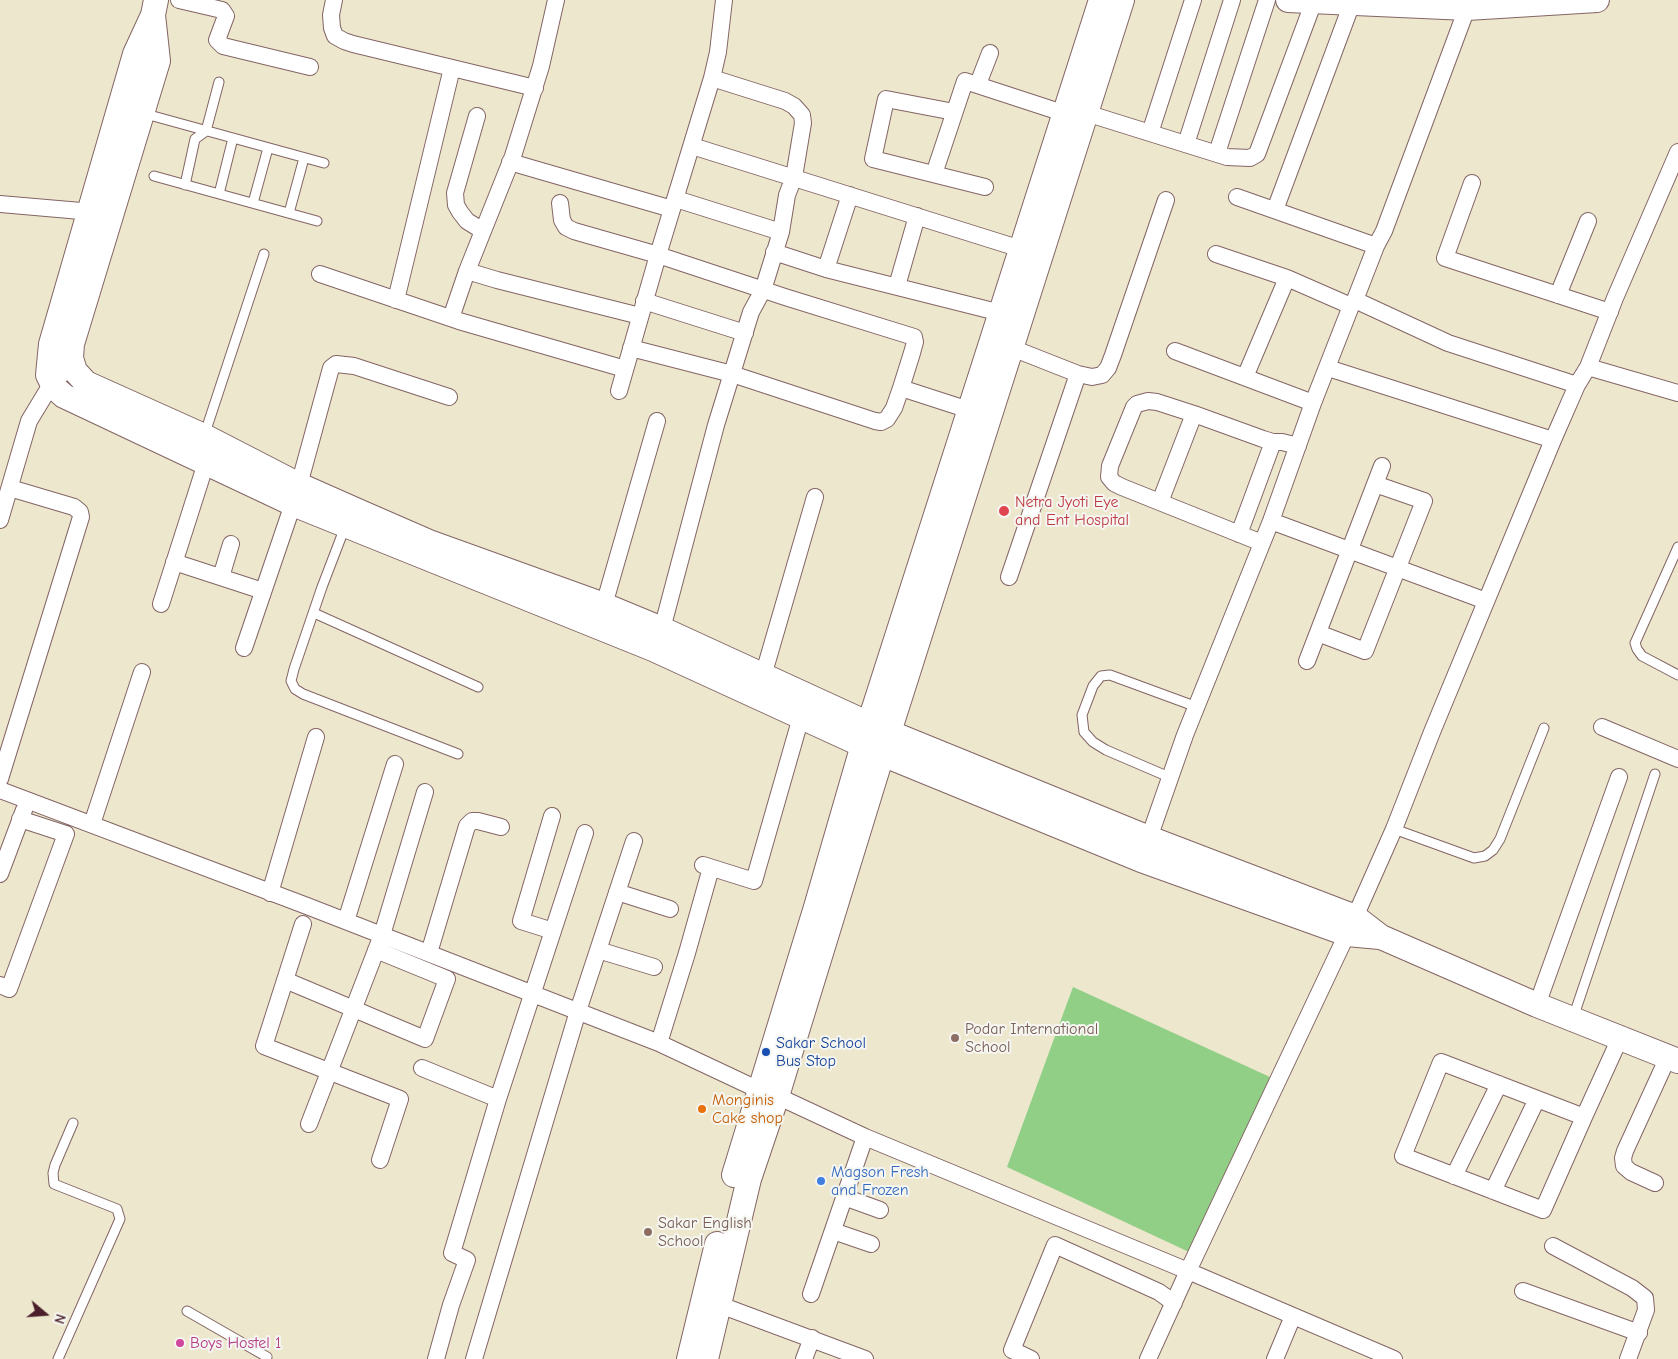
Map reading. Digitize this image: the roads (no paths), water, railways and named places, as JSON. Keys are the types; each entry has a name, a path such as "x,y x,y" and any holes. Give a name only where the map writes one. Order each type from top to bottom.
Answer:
{"street":[{"path":"179,0 222,10 226,16 217,40 223,46 310,67"},
{"path":"334,0 331,15 335,36 353,44 535,88"},
{"path":"451,318 510,162 535,88 556,0"},
{"path":"619,391 642,308 712,78 718,52 724,0"},
{"path":"876,739 1012,348 1075,113 1100,0"},
{"path":"689,1359 711,1303 749,1179 768,1093 876,739 969,410 1021,249 1122,0"},
{"path":"1150,133 1194,0"},
{"path":"1186,144 1232,0"},
{"path":"1217,153 1266,0"},
{"path":"1288,0 1352,3 1426,3 1467,8 1598,0"},
{"path":"934,174 966,81 1217,153 1250,158 1257,154 1314,1"},
{"path":"1275,210 1352,3"},
{"path":"154,8 158,61 142,113 99,218 52,344 48,375 52,383 64,396 206,463 604,605 662,629 763,676 876,739 1141,860 1381,937 1538,1005 1673,1059 1623,1158 1624,1166 1630,1172 1655,1183"},
{"path":"154,8 135,54 72,344 71,358 75,371 86,383 204,436 345,526 618,634 801,717 876,739 1149,838 1351,926"},
{"path":"1149,838 1169,777 1271,521 1313,403 1384,230 1467,8"},
{"path":"978,84 990,53"},
{"path":"396,300 452,68"},
{"path":"662,629 716,425 751,312 762,290 782,232 803,123 802,114 785,101 712,78"},
{"path":"954,112 886,99 874,159 985,188"},
{"path":"477,116 455,193 456,205 460,212 467,221 483,231"},
{"path":"692,146 1021,249"},
{"path":"1148,1359 1351,926 1394,829 1553,440 1577,385 1588,367 1678,152"},
{"path":"510,162 782,232"},
{"path":"1472,183 1445,258 1610,312"},
{"path":"826,269 850,194"},
{"path":"1237,197 1376,246"},
{"path":"1012,348 1078,374 1092,377 1102,375 1108,368 1166,200"},
{"path":"560,203 562,220 566,227 574,231 658,255 762,290 914,337 915,342 894,408 887,419 881,422 875,422 732,374 631,348"},
{"path":"0,204 81,211 99,218"},
{"path":"897,286 917,216"},
{"path":"1558,295 1588,222"},
{"path":"774,252 826,269 1001,313"},
{"path":"1216,254 1353,303 1448,344 1577,385"},
{"path":"468,271 497,280 642,308 744,333"},
{"path":"320,274 451,318 625,368"},
{"path":"1245,377 1287,278"},
{"path":"1175,351 1313,403"},
{"path":"0,520 30,421 52,383 73,364"},
{"path":"244,648 296,495 331,368 336,364 354,366 449,397"},
{"path":"1588,367 1678,393"},
{"path":"1328,368 1553,440"},
{"path":"1008,578 1078,374"},
{"path":"901,388 969,410"},
{"path":"1262,543 1114,483 1109,477 1110,466 1131,414 1137,404 1148,401 1194,414 1273,442 1298,446"},
{"path":"1160,502 1194,414"},
{"path":"604,605 657,421"},
{"path":"1239,534 1273,442"},
{"path":"161,604 206,463"},
{"path":"1308,660 1382,466"},
{"path":"1318,633 1365,651 1424,501 1375,484"},
{"path":"0,779 81,517 80,512 74,507 10,488"},
{"path":"763,676 815,497"},
{"path":"1271,521 1486,601"},
{"path":"221,578 231,544"},
{"path":"174,562 263,591"},
{"path":"92,824 142,672"},
{"path":"659,1043 688,953 706,870 754,881 801,717"},
{"path":"1602,727 1678,760"},
{"path":"270,892 316,737"},
{"path":"346,921 395,764"},
{"path":"1538,1005 1619,777"},
{"path":"0,790 346,921 659,1043 865,1137 1394,1359"},
{"path":"309,1124 382,935 425,792"},
{"path":"0,874 27,800"},
{"path":"552,816 521,921 553,931"},
{"path":"0,985 9,989 66,834 20,819"},
{"path":"429,953 467,826 472,821 478,821 501,828"},
{"path":"436,1359 451,1305 467,1260 452,1253 498,1099 585,833"},
{"path":"474,1359 578,1011 634,841"},
{"path":"617,892 670,909"},
{"path":"303,924 264,1046 330,1070 400,1099 380,1160"},
{"path":"285,980 425,1039 447,980 376,950"},
{"path":"598,950 654,967"},
{"path":"1584,1117 1441,1062 1402,1156 1543,1210 1620,1038"},
{"path":"422,1068 498,1099"},
{"path":"1454,1176 1499,1084"},
{"path":"1493,1191 1537,1099"},
{"path":"811,1294 865,1137"},
{"path":"844,1197 880,1210"},
{"path":"833,1231 871,1244"},
{"path":"1030,1359 1012,1350 1056,1245 1159,1292 1174,1303"},
{"path":"1553,1246 1632,1288 1645,1298 1646,1310 1628,1359"},
{"path":"1523,1291 1638,1333"},
{"path":"711,1303 812,1338 865,1359"},
{"path":"706,1359 711,1303"},
{"path":"1274,1359 1293,1316"},
{"path":"804,1359 812,1338"}],"lane":[{"path":"185,185 195,140 206,131 219,82"},
{"path":"142,113 324,163"},
{"path":"219,194 232,138"},
{"path":"253,203 268,148"},
{"path":"289,213 304,158"},
{"path":"154,176 317,221"},
{"path":"204,436 264,254"},
{"path":"345,526 291,681 295,689 303,694 458,754"},
{"path":"1677,673 1642,656 1635,643 1678,547"},
{"path":"314,613 478,687"},
{"path":"1169,777 1106,750 1093,742 1084,732 1082,715 1087,700 1093,686 1101,676 1110,675 1197,707"},
{"path":"1394,829 1474,858 1485,856 1493,850 1500,839 1544,728"},
{"path":"1573,1019 1656,774"},
{"path":"58,1359 120,1219 117,1209 54,1184 53,1173 55,1166 73,1123"},
{"path":"187,1311 267,1358"}],"place":[{"name":"Netra Jyoti Eye and Ent Hospital","path":"1004,511"},
{"name":"Podar International School","path":"955,1038"},
{"name":"Sakar School Bus Stop","path":"766,1052"},
{"name":"Monginis Cake shop","path":"702,1109"},
{"name":"Magson Fresh and Frozen","path":"821,1181"},
{"name":"Sakar English School","path":"648,1232"},
{"name":"Boys Hostel 1","path":"180,1343"}]}
